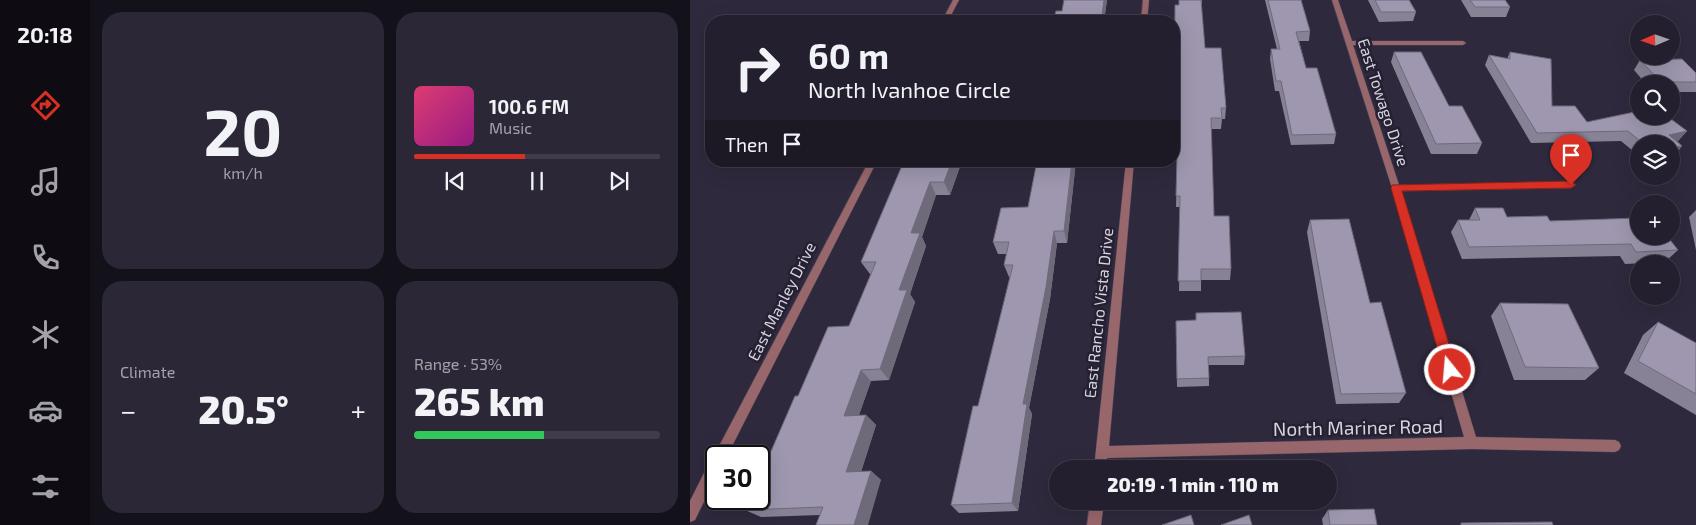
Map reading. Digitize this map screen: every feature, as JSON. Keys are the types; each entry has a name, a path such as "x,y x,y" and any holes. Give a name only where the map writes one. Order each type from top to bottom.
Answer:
{"street":[{"path":"948,15 956,0"},
{"path":"1145,15 1146,0"},
{"name":"East Towago Drive","path":"1335,0 1396,188 1472,444"},
{"path":"1349,43 1462,44"},
{"name":"East Manley Drive","path":"726,445 870,167"},
{"name":"East Rancho Vista Drive","path":"1101,460 1129,167"},
{"path":"1396,188 1571,185"},
{"name":"North Mariner Road","path":"1102,452 1472,444 1615,446"},
{"path":"690,515 705,486"},
{"path":"1094,525 1096,510"}],"building":[{"path":"1064,0 1104,0 1102,15 1055,15 1056,11 1062,11"},
{"path":"1179,0 1201,0 1205,48 1221,48 1226,108 1221,108 1222,118 1211,118 1214,216 1229,216 1231,269 1201,269 1201,281 1178,281 1180,196 1176,196 1177,167 1180,167 1180,15 1175,15 1175,5 1179,5"},
{"path":"1268,0 1301,0 1310,31 1296,32 1306,68 1317,68 1336,134 1292,135 1281,81 1276,81 1271,49 1280,49"},
{"path":"1375,0 1409,0 1416,12 1381,12"},
{"path":"1470,0 1505,0 1510,7 1475,7"},
{"path":"1394,52 1421,52 1449,106 1462,106 1482,143 1436,144"},
{"path":"1510,52 1551,59 1552,106 1575,106 1587,122 1630,113 1630,125 1679,125 1687,131 1669,135 1633,135 1628,131 1537,133 1489,55 1510,59"},
{"path":"1680,59 1696,73 1696,82 1680,82 1680,75 1654,75 1645,65 1680,65"},
{"path":"901,167 950,167 944,182 930,182 911,233 920,233 899,290 907,290 880,369 861,370 844,416 866,415 846,472 871,471 854,525 816,525 823,507 770,509 770,454 828,327 849,326 876,262 861,262"},
{"path":"1036,167 1071,167 1064,231 1054,231 1046,287 1023,404 1027,404 1012,503 951,505 973,406 978,406 1013,265 1004,265 1009,242 993,242 1001,208 1028,207"},
{"path":"1475,208 1503,208 1507,217 1547,216 1550,221 1630,218 1630,244 1469,247 1458,220 1480,220"},
{"path":"1349,219 1370,303 1381,302 1406,393 1341,394 1310,220"},
{"path":"1632,245 1674,245 1678,250 1636,252"},
{"path":"1500,303 1568,304 1599,368 1525,367"},
{"path":"1241,312 1245,356 1208,357 1209,378 1177,379 1176,321 1196,320 1196,313"},
{"path":"1658,322 1696,343 1696,394 1638,361"},
{"path":"1374,509 1377,525 1330,525 1328,510"},
{"path":"1191,515 1194,525 1162,525"},
{"path":"1249,515 1252,525 1221,525"},
{"path":"1552,522 1553,525 1461,525 1461,523"}],"route":[{"path":"1450,370 1396,188 1571,185"}]}
